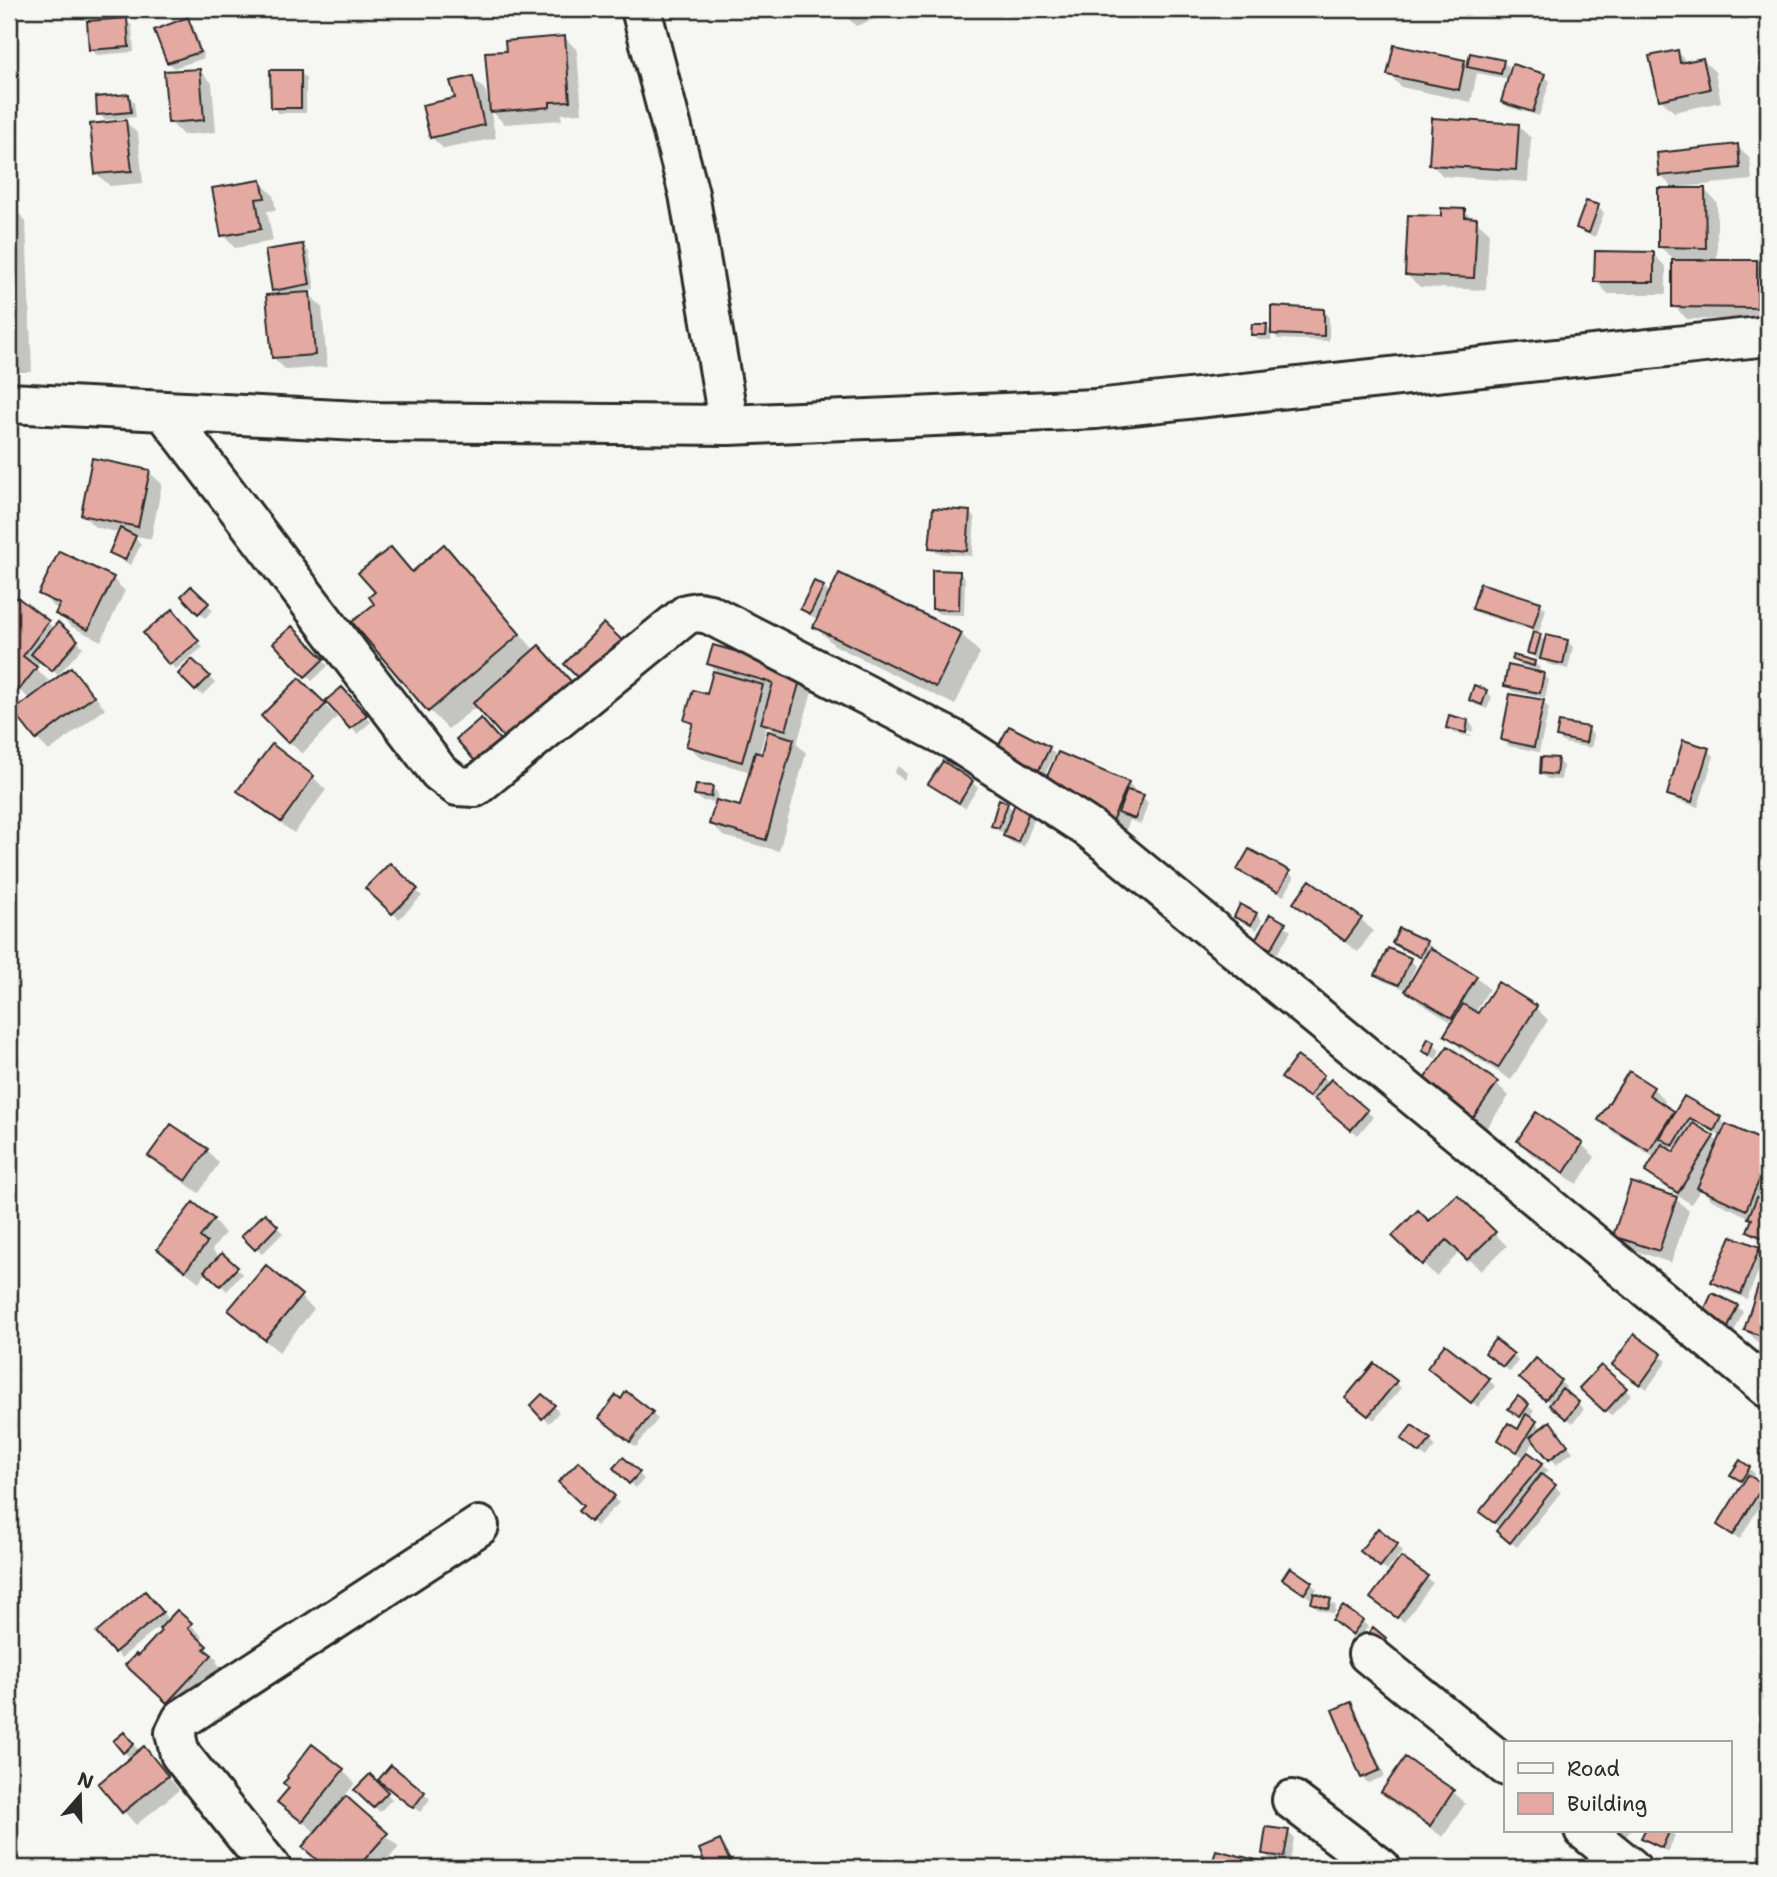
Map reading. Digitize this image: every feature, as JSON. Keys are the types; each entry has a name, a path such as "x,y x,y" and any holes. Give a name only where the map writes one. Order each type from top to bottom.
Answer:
{"street":[{"path":"641,9 689,194 730,425"},
{"path":"9,403 378,422 730,425 1096,409 1768,336"},
{"path":"164,411 439,772 457,786 475,788 687,614 709,614 954,740 1090,829 1768,1388"},
{"path":"271,1868 180,1754 175,1734 182,1719 479,1526"},
{"path":"1368,1654 1504,1764"},
{"path":"1292,1800 1381,1868"},
{"path":"1587,1832 1632,1868"}],"building":[{"path":"188,17 200,52 167,63 154,30"},
{"path":"127,18 129,47 89,50 87,21"},
{"path":"565,36 570,101 550,102 550,107 490,112 485,52 506,51 505,41"},
{"path":"1394,45 1465,60 1459,90 1387,75"},
{"path":"1678,50 1680,63 1703,58 1710,89 1659,100 1649,56"},
{"path":"1470,53 1504,60 1501,74 1467,67"},
{"path":"1512,64 1545,74 1533,112 1501,102"},
{"path":"200,69 204,120 168,123 164,71"},
{"path":"270,70 301,70 301,108 271,108"},
{"path":"473,76 484,125 430,138 422,105 455,98 450,81"},
{"path":"129,94 131,112 97,115 96,97"},
{"path":"1432,118 1519,124 1516,170 1429,165"},
{"path":"126,120 132,171 95,174 90,124"},
{"path":"1738,144 1740,168 1659,176 1657,153"},
{"path":"261,180 265,198 256,199 261,229 221,236 212,188"},
{"path":"1658,188 1705,188 1706,248 1658,247"},
{"path":"1586,201 1599,205 1589,233 1576,228"},
{"path":"1441,208 1465,209 1465,217 1477,218 1474,278 1405,275 1408,215 1441,216"},
{"path":"9,242 13,353 9,353"},
{"path":"303,244 310,284 272,291 265,250"},
{"path":"1595,251 1654,252 1654,282 1594,282"},
{"path":"1672,260 1757,260 1757,308 1672,307"},
{"path":"310,292 315,355 272,358 266,295"},
{"path":"1271,306 1324,309 1324,336 1271,334"},
{"path":"1252,324 1267,324 1266,335 1251,335"},
{"path":"92,458 150,470 138,527 81,515"},
{"path":"933,508 970,511 967,551 929,548"},
{"path":"120,528 136,536 125,560 109,553"},
{"path":"444,544 520,634 428,712 352,622 374,604 369,597 375,592 358,573 391,547 412,572"},
{"path":"59,551 114,577 88,630 55,614 60,604 38,594"},
{"path":"932,570 960,571 959,610 932,609"},
{"path":"839,573 962,633 936,687 813,627"},
{"path":"814,581 824,586 810,614 800,609"},
{"path":"1480,583 1541,602 1533,628 1472,609"},
{"path":"191,586 209,603 198,614 181,596"},
{"path":"17,597 49,621 23,656 37,667 19,690 9,682 9,607"},
{"path":"173,609 199,641 169,665 143,633"},
{"path":"58,622 78,640 52,671 31,654"},
{"path":"604,623 629,647 588,688 564,664"},
{"path":"292,626 324,659 305,677 273,643"},
{"path":"1533,632 1541,634 1535,655 1527,653"},
{"path":"1546,635 1568,640 1563,664 1540,659"},
{"path":"539,645 577,688 511,746 473,703"},
{"path":"713,645 803,670 786,730 761,723 773,683 707,664"},
{"path":"1513,655 1535,661 1534,666 1512,660"},
{"path":"192,659 210,676 195,691 178,674"},
{"path":"1508,665 1544,673 1540,693 1504,686"},
{"path":"71,667 94,696 36,740 13,711"},
{"path":"713,671 763,685 742,762 686,746 693,723 684,720 693,690 707,694"},
{"path":"299,678 326,704 288,743 261,716"},
{"path":"1474,685 1487,690 1482,705 1469,700"},
{"path":"342,687 367,715 350,729 325,701"},
{"path":"1510,694 1544,700 1534,747 1501,740"},
{"path":"1449,715 1468,720 1466,733 1446,728"},
{"path":"481,718 505,746 480,767 456,739"},
{"path":"1559,722 1589,727 1586,743 1556,737"},
{"path":"1009,726 1050,747 1038,772 996,750"},
{"path":"768,731 794,739 766,840 709,824 716,800 740,806 755,752 762,754"},
{"path":"1683,740 1709,748 1692,802 1667,795"},
{"path":"272,744 314,776 281,822 237,791"},
{"path":"1058,752 1129,782 1112,821 1041,790"},
{"path":"1541,757 1558,758 1556,775 1540,773"},
{"path":"943,761 973,781 959,803 928,784"},
{"path":"696,785 713,786 711,797 694,795"},
{"path":"1127,790 1144,795 1135,819 1118,813"},
{"path":"999,799 1008,803 999,828 991,826"},
{"path":"1015,803 1030,809 1018,842 1003,836"},
{"path":"1249,849 1290,871 1278,892 1237,870"},
{"path":"390,863 418,889 392,914 365,888"},
{"path":"1310,880 1362,918 1345,941 1293,903"},
{"path":"1240,904 1257,913 1251,925 1234,917"},
{"path":"1270,914 1286,923 1271,949 1255,940"},
{"path":"1399,928 1427,941 1420,957 1392,943"},
{"path":"1388,948 1411,958 1399,985 1375,975"},
{"path":"1430,948 1477,976 1452,1018 1405,991"},
{"path":"1498,982 1537,1006 1498,1068 1444,1035 1463,1004 1478,1013"},
{"path":"1428,1038 1435,1042 1430,1055 1422,1051"},
{"path":"1448,1046 1498,1082 1472,1119 1422,1082"},
{"path":"1297,1056 1324,1075 1309,1097 1281,1078"},
{"path":"1629,1071 1654,1087 1649,1095 1674,1111 1649,1151 1598,1120"},
{"path":"1331,1079 1368,1110 1351,1130 1314,1099"},
{"path":"1684,1096 1721,1117 1714,1131 1690,1118 1673,1146 1660,1138"},
{"path":"1536,1112 1583,1143 1564,1173 1517,1141"},
{"path":"1693,1123 1714,1136 1678,1193 1645,1172 1662,1144 1674,1152"},
{"path":"171,1124 208,1149 186,1181 148,1156"},
{"path":"1726,1124 1768,1143 1768,1161 1746,1210 1697,1188"},
{"path":"1631,1182 1677,1197 1659,1251 1613,1236"},
{"path":"1457,1194 1496,1232 1467,1260 1447,1240 1422,1265 1392,1236 1418,1210 1429,1221"},
{"path":"1757,1197 1768,1202 1768,1240 1747,1231 1752,1219 1748,1218"},
{"path":"193,1202 214,1219 200,1237 207,1243 185,1271 157,1249"},
{"path":"265,1213 278,1226 255,1250 241,1236"},
{"path":"1731,1236 1760,1247 1741,1294 1711,1282"},
{"path":"222,1253 238,1267 220,1286 204,1271"},
{"path":"266,1265 302,1295 265,1340 228,1310"},
{"path":"1758,1286 1768,1289 1768,1338 1744,1330"},
{"path":"1712,1293 1738,1305 1723,1339 1696,1328"},
{"path":"1634,1334 1662,1354 1640,1385 1612,1365"},
{"path":"1495,1339 1514,1354 1503,1367 1485,1353"},
{"path":"1445,1344 1490,1379 1471,1403 1427,1368"},
{"path":"1536,1358 1561,1380 1545,1400 1519,1378"},
{"path":"1374,1363 1397,1381 1368,1416 1345,1398"},
{"path":"1601,1365 1627,1388 1605,1412 1579,1388"},
{"path":"1562,1388 1579,1402 1566,1419 1549,1405"},
{"path":"626,1391 653,1412 630,1442 599,1418 616,1395 621,1399"},
{"path":"542,1394 555,1405 542,1419 530,1406"},
{"path":"1518,1396 1529,1404 1520,1417 1508,1409"},
{"path":"1526,1414 1537,1421 1517,1452 1498,1440 1508,1423 1518,1429"},
{"path":"1550,1421 1568,1445 1549,1460 1530,1437"},
{"path":"1412,1425 1431,1439 1420,1453 1401,1439"},
{"path":"1528,1452 1543,1463 1494,1523 1479,1512"},
{"path":"623,1457 640,1472 629,1484 613,1468"},
{"path":"1740,1460 1750,1467 1741,1481 1730,1475"},
{"path":"579,1461 615,1496 590,1522 578,1511 583,1506 558,1482"},
{"path":"1541,1474 1556,1485 1510,1543 1496,1531"},
{"path":"1748,1475 1764,1484 1733,1535 1717,1525"},
{"path":"1378,1528 1398,1544 1380,1567 1360,1551"},
{"path":"1401,1557 1428,1576 1397,1618 1370,1598"},
{"path":"1290,1567 1312,1582 1304,1594 1282,1579"},
{"path":"145,1591 163,1612 114,1653 96,1633"},
{"path":"1314,1593 1331,1599 1328,1609 1311,1603"},
{"path":"1343,1606 1363,1620 1352,1635 1332,1620"},
{"path":"177,1610 192,1623 188,1628 207,1646 204,1649 212,1655 167,1703 125,1665 136,1654 138,1656"},
{"path":"1373,1627 1386,1638 1378,1648 1365,1637"},
{"path":"1351,1702 1380,1770 1361,1778 1332,1710"},
{"path":"124,1732 134,1744 123,1753 113,1741"},
{"path":"312,1744 344,1769 302,1822 277,1802 289,1788 283,1783 287,1776"},
{"path":"144,1746 168,1776 122,1813 98,1784"},
{"path":"1405,1757 1454,1790 1430,1826 1381,1792"},
{"path":"391,1765 425,1792 413,1808 378,1780"},
{"path":"370,1774 388,1792 373,1808 354,1790"},
{"path":"346,1796 388,1833 357,1868 326,1868 302,1847"},
{"path":"1266,1827 1289,1830 1284,1857 1262,1854"},
{"path":"1644,1832 1669,1832 1662,1848 1641,1838"},
{"path":"720,1840 733,1868 707,1868 699,1849"},
{"path":"1216,1850 1276,1865 1276,1868 1211,1868"}]}
